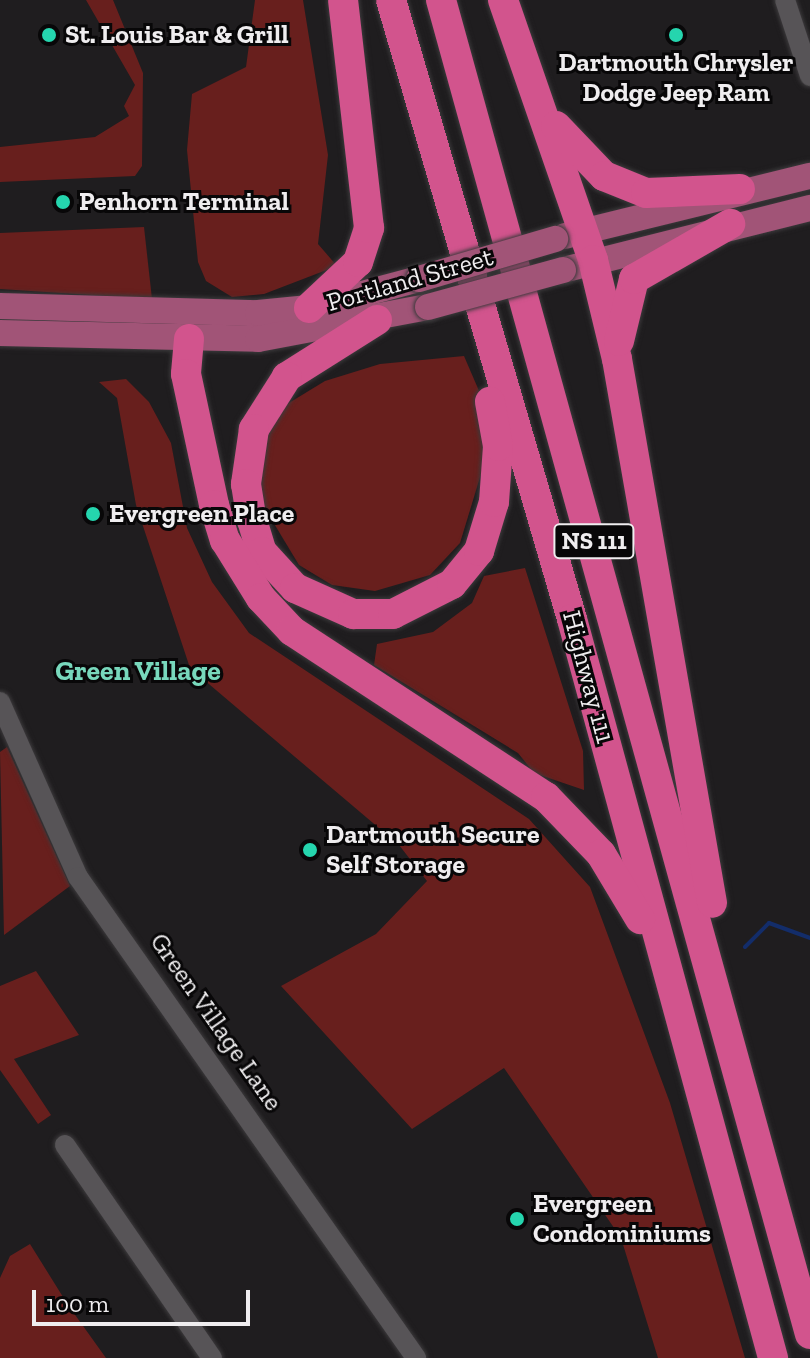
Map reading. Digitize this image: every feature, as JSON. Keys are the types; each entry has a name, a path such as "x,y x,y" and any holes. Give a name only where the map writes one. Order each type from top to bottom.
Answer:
{"highway":[{"path":"309,308 358,262 369,228 343,0"},
{"name":"Highway 111","path":"391,0 773,1358"},
{"name":"Highway 111","path":"441,0 744,1082 810,1334"},
{"path":"503,0 542,110 577,244 617,359 744,1082"},
{"path":"542,110 582,159 646,193 740,189"},
{"path":"617,359 634,279 730,224"},
{"path":"377,320 287,377 262,412 248,453 246,484 262,552 295,588 353,614 393,614 424,602 452,584 479,551 494,502 498,446 469,274"},
{"path":"188,325 186,374 214,505 225,540 261,598 292,631 546,797 601,854 630,898 671,988"}],"main road":[{"name":"Portland Street","path":"0,306 306,335 377,320 563,270 577,244 740,189 810,176"},
{"name":"Portland Street","path":"0,333 188,325 309,308 419,279 577,244 730,224 810,208"}],"street":[{"path":"785,0 810,76"},
{"name":"Green Village Lane","path":"0,702 78,877 416,1358"},
{"path":"65,1145 212,1358"}],"shaded area":[{"path":"86,0 113,0 143,73 142,166 135,176 0,182 0,147 95,137 129,116 124,106 135,85"},
{"path":"255,0 303,0 328,155 318,244 337,266 264,294 232,297 206,281 198,262 187,150 192,94 246,67"},
{"path":"144,227 152,299 0,289 0,233"},
{"path":"464,356 495,428 460,543 430,575 375,591 332,585 299,565 261,502 261,452 279,409 325,381 380,364"},
{"path":"126,379 149,402 171,443 187,528 212,582 249,633 529,819 590,887 670,1103 745,1358 658,1358 621,1238 504,1068 412,1129 281,986 376,934 427,881 399,845 190,668 136,505 117,398 99,382"},
{"path":"525,568 583,751 584,790 534,773 518,753 374,665 377,644 433,632 472,603 484,576"},
{"path":"7,747 70,886 4,935 0,752"},
{"path":"36,971 79,1035 14,1059 51,1115 38,1124 0,1070 0,986"},
{"path":"30,1244 106,1358 0,1358 0,1278 10,1256"}],"waterway":[{"path":"745,947 769,923 810,938"}],"place":[{"name":"St. Louis Bar & Grill","path":"49,35"},
{"name":"Dartmouth Chrysler Dodge Jeep Ram","path":"676,35"},
{"name":"Penhorn Terminal","path":"63,202"},
{"name":"Evergreen Place","path":"93,514"},
{"name":"Dartmouth Secure Self Storage","path":"310,850"},
{"name":"Evergreen Condominiums","path":"517,1219"}],"district":[{"name":"Green Village","path":"138,671"}]}
